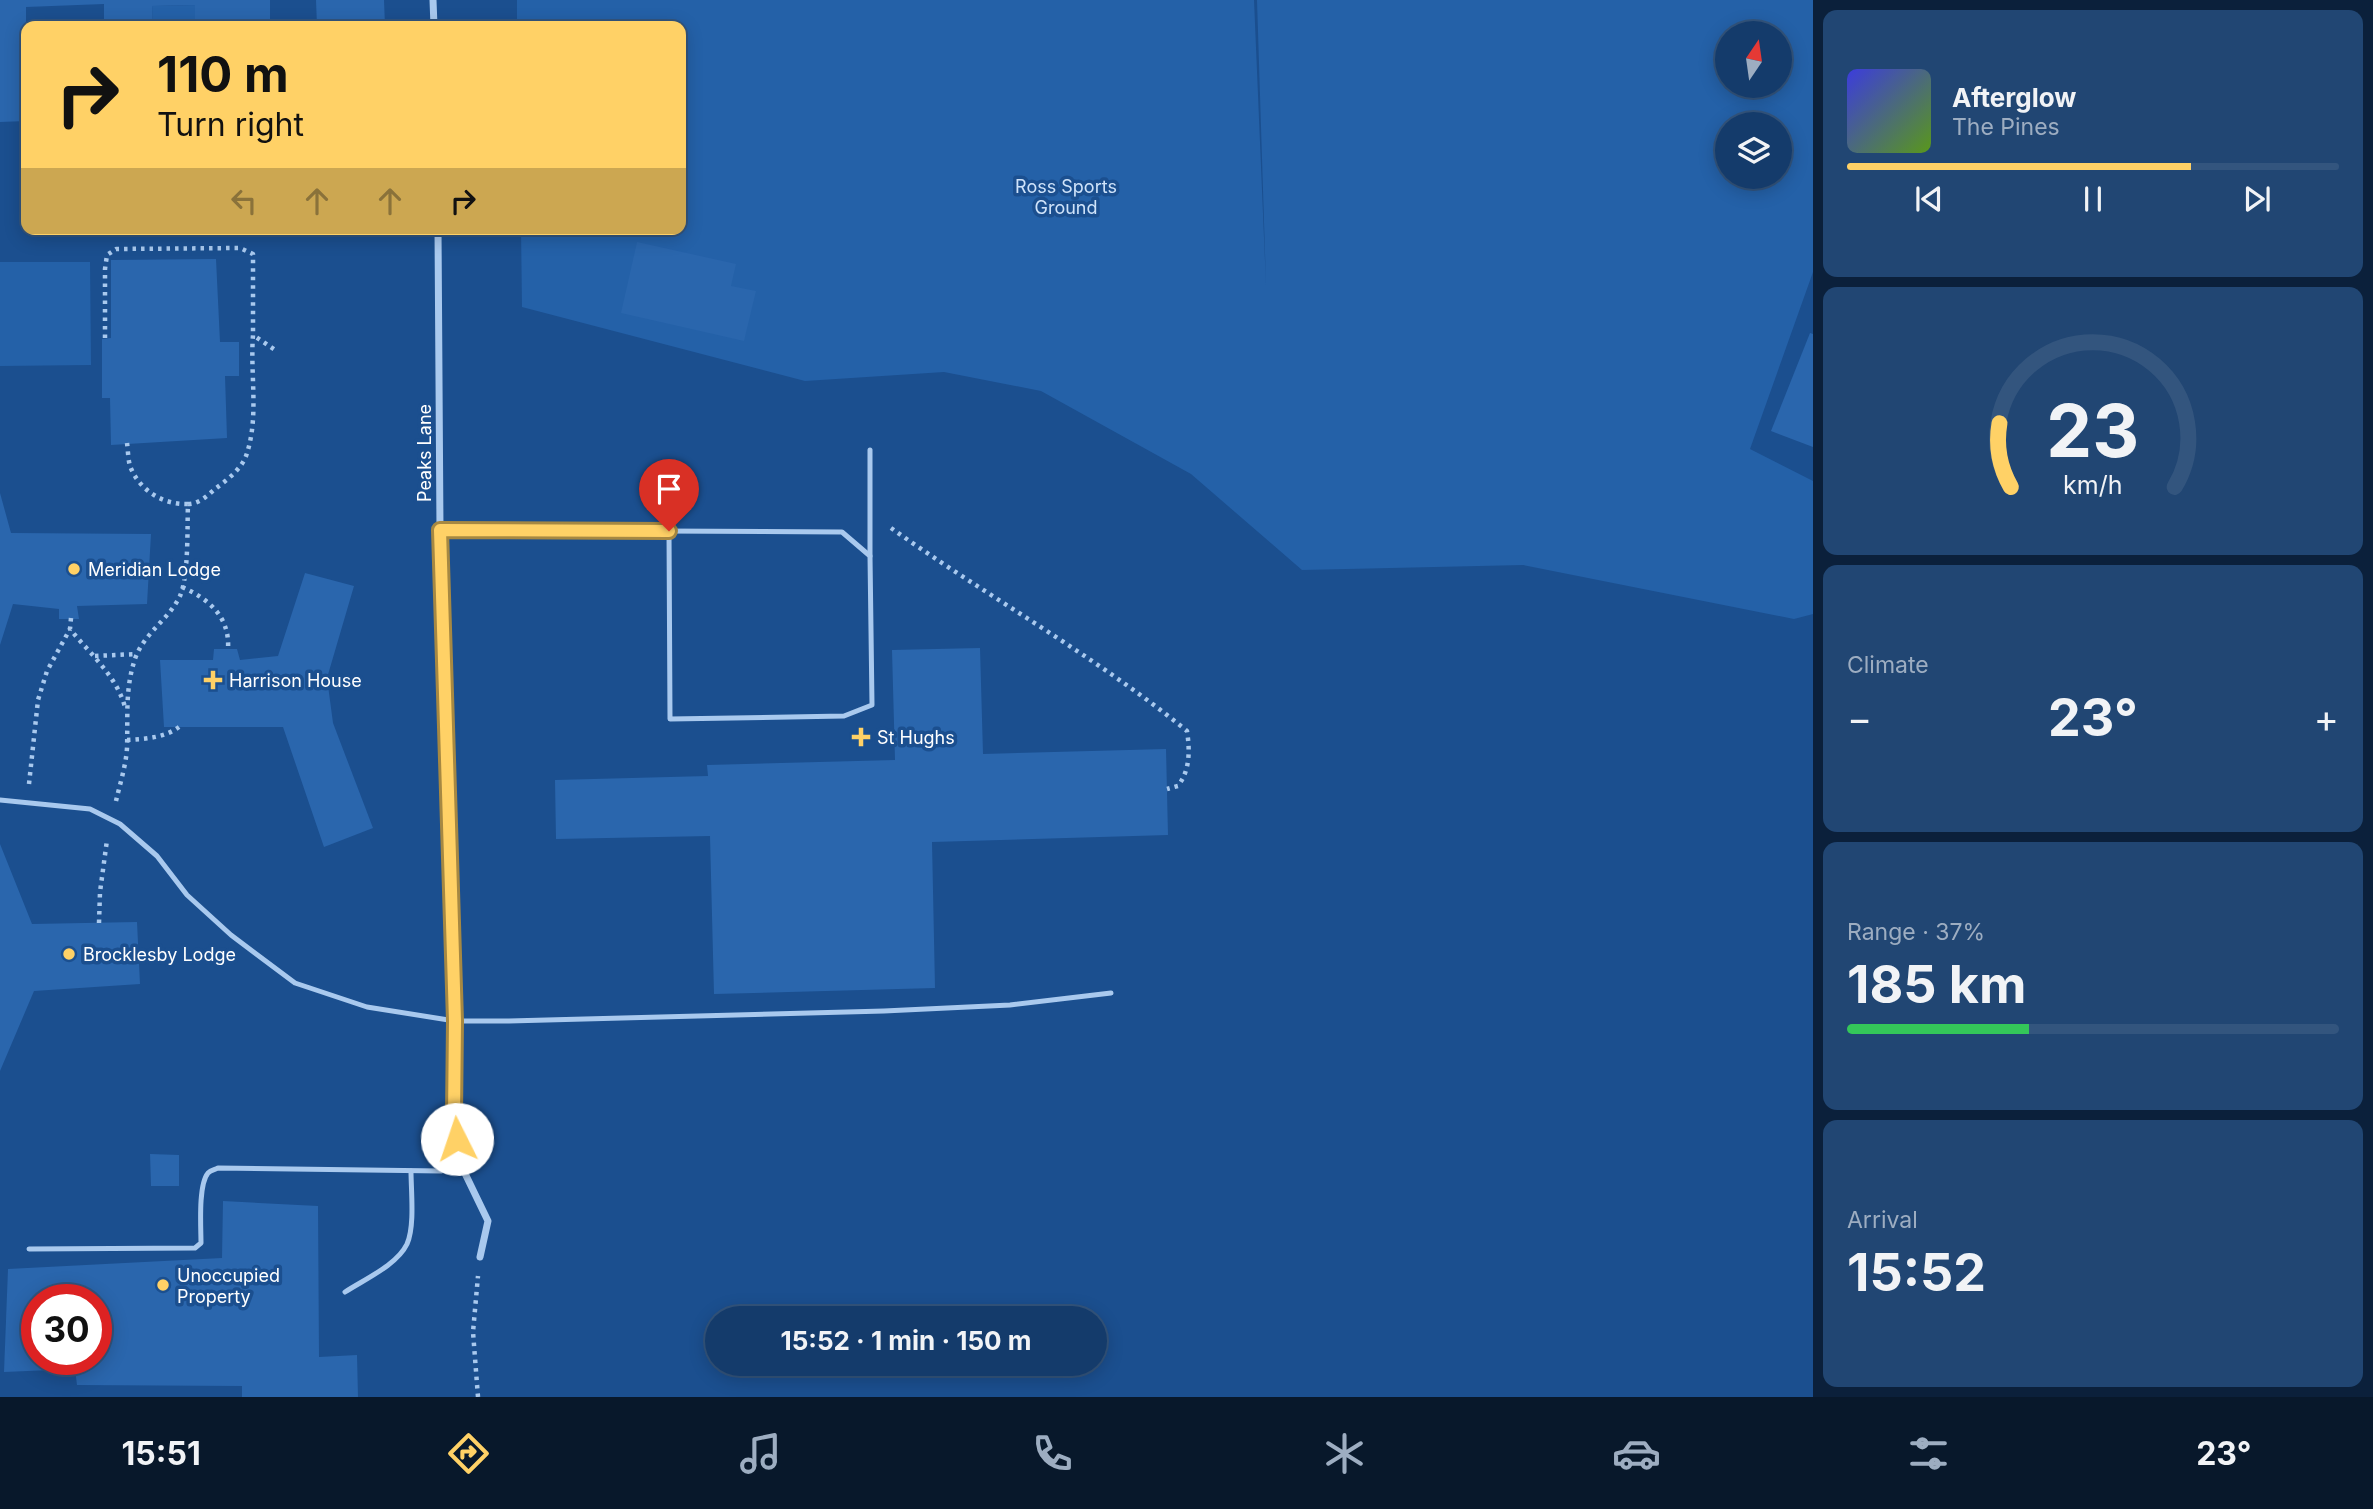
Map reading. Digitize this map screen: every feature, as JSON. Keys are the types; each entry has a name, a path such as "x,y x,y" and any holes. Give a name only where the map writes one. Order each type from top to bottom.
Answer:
{"street":[{"path":"433,0 434,21"},
{"name":"Peaks Lane","path":"438,235 440,530 455,1021 454,1116 459,1161 488,1221 480,1257"}],"lane":[{"path":"669,531 670,719 844,716 872,705 870,450"},
{"path":"440,530 842,532 870,556"},
{"path":"0,800 90,809 120,824 157,856 187,895 231,935 295,983 367,1007 455,1021 896,1010 1010,1005 1111,993"},
{"path":"29,1249 195,1248 201,1243 202,1191 205,1177 209,1171 218,1168 441,1171 459,1161"},
{"path":"345,1292 395,1259 406,1245 410,1233 411,1171"}],"path":[{"path":"105,338 107,255 116,250 130,249 240,248 253,254 253,417 247,456 230,477 206,497 195,504 178,504 156,498 143,485 131,466 127,443"},
{"path":"253,335 275,350"},
{"path":"99,923 100,892 127,750 128,684 144,640 164,619 180,596 188,504"},
{"path":"870,513 925,552 1034,621 1187,732 1189,747 1186,776 1178,786 1167,789"},
{"path":"182,587 216,608 225,623 229,637 228,649"},
{"path":"36,804 28,783 38,700 47,671 70,629 71,618"},
{"path":"70,629 117,687 126,713"},
{"path":"94,656 137,654"},
{"path":"127,740 172,733 179,727"},
{"path":"478,1397 473,1332 480,1257"}],"green space":[{"name":"Ross Sports Ground","path":"517,0 1254,0 1266,285 1257,0 1813,0 1813,272 1750,449 1813,481 1813,614 1794,619 1523,565 1302,570 1191,474 1041,391 944,372 805,381 522,307 521,235 686,235 686,21 517,21"},
{"path":"195,5 195,21 153,21 152,6"},
{"path":"0,262 90,262 91,365 0,366"}],"building":[{"path":"0,0 270,0 270,21 195,21 195,5 152,6 153,21 104,21 104,4 26,7 26,21 21,21 21,121 0,122"},
{"path":"316,0 384,0 385,21 317,21"},
{"path":"637,242 736,264 731,286 756,291 744,341 621,313"},
{"path":"216,259 220,342 239,342 239,376 225,376 227,438 111,445 110,398 102,398 102,339 111,338 111,260"},
{"path":"1810,333 1813,334 1813,447 1771,431"},
{"name":"Meridian Lodge","path":"0,493 11,533 151,534 147,604 77,606 79,619 59,619 59,609 13,604 0,645"},
{"path":"305,573 354,586 327,678 333,723 373,828 324,847 283,727 164,727 160,660 213,660 214,649 237,649 240,660 278,656"},
{"name":"St Hughs","path":"980,648 983,754 1166,749 1168,835 932,842 935,988 714,994 710,836 556,839 555,780 708,776 707,765 895,760 892,650"},
{"name":"Brocklesby Lodge","path":"0,844 32,924 137,922 140,984 34,991 0,1071"},
{"path":"150,1154 179,1155 179,1186 151,1186"},
{"name":"Unoccupied Property","path":"223,1201 318,1206 319,1357 357,1355 358,1397 242,1397 242,1386 77,1385 76,1375 112,1375 112,1284 21,1284 21,1371 4,1372 8,1269 222,1258"}],"place":[{"name":"Meridian Lodge","path":"74,569"},
{"name":"Harrison House","path":"213,680"},
{"name":"St Hughs","path":"861,737"},
{"name":"Brocklesby Lodge","path":"69,954"},
{"name":"Unoccupied Property","path":"163,1285"}],"route":[{"path":"457,1139 454,1116 455,1021 440,530 669,531"}]}
